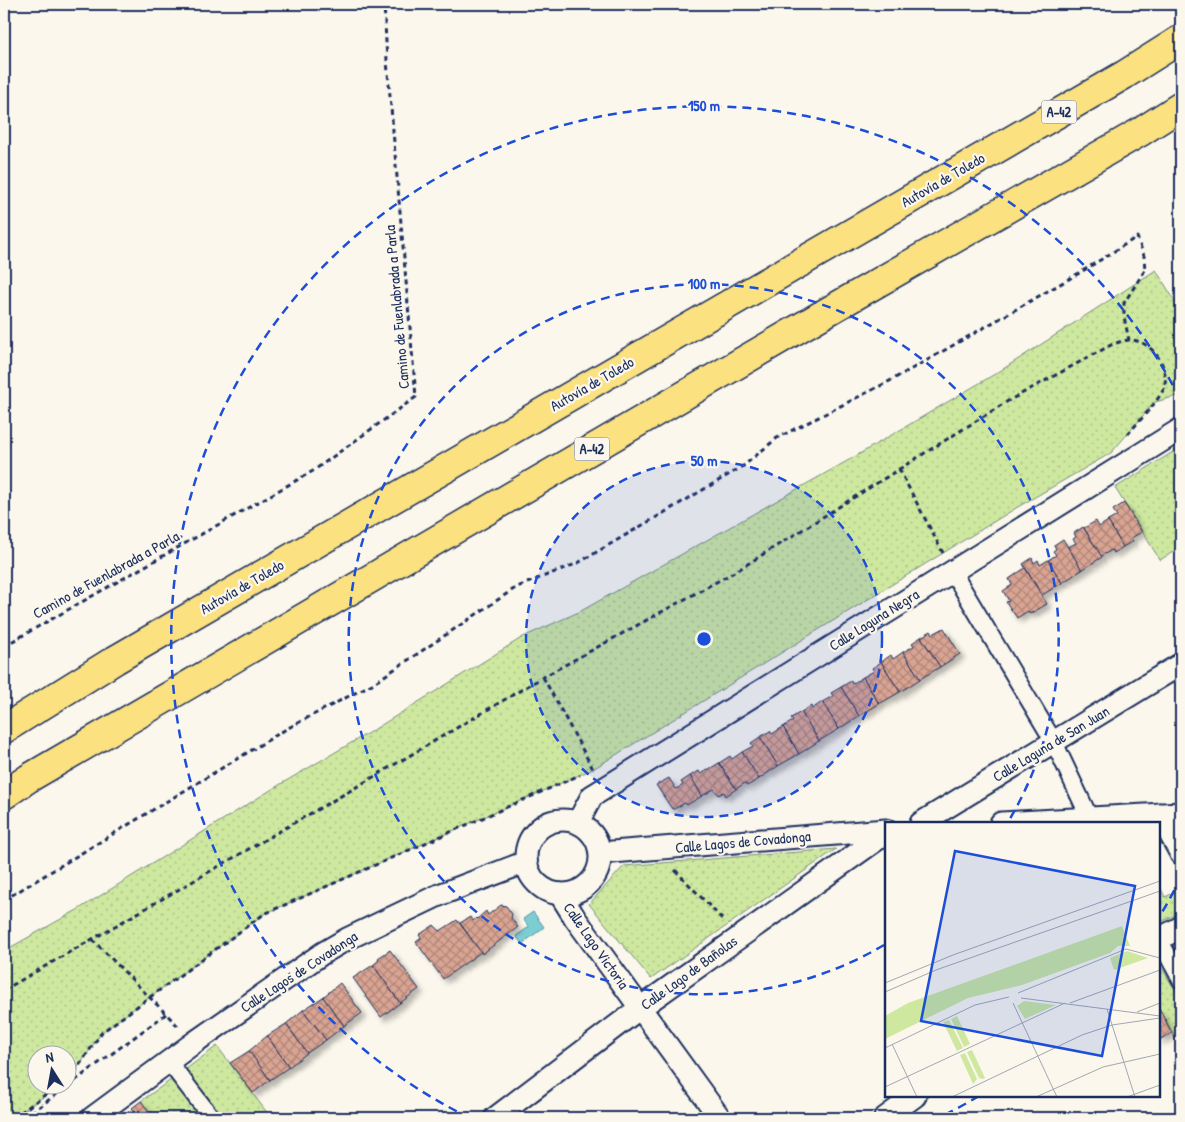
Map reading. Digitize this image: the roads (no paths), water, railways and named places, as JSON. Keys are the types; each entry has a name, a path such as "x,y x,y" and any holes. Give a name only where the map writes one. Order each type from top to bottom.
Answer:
{"highway":[{"name":"Autovía de Toledo","path":"4,729 115,660 1081,100 1181,39"},
{"name":"A-42","path":"4,795 29,778 815,319 1142,131 1181,106"}],"street":[{"name":"Calle Laguna Negra","path":"578,822 592,796 948,562 1181,429"},
{"path":"948,562 1054,742 1090,821"},
{"name":"Calle Laguna de San Juan","path":"923,822 1181,664"},
{"path":"1046,822 1090,821 1181,813"},
{"path":"1159,814 1181,854"},
{"path":"566,820 578,822 589,830 597,840 600,853 599,866 594,878 585,888 573,893 560,894 549,892 538,885 530,875 526,862 528,843 535,832 546,824 566,820"},
{"name":"Calle Lagos de Covadonga","path":"600,853 885,831"},
{"name":"Calle Lago de Bañolas","path":"495,1118 640,1008 885,832"},
{"name":"Calle Lagos de Covadonga","path":"92,1118 195,1042 323,953 347,939 439,895 526,862"},
{"name":"Calle Lago Victoria","path":"560,894 575,918 720,1118"},
{"path":"1160,938 1181,927"},
{"path":"1160,941 1181,980"},
{"path":"169,1062 212,1118"},
{"path":"885,1118 914,1097"}],"water":[{"path":"533,912 544,927 522,944 516,936 529,927 523,919"}]}
